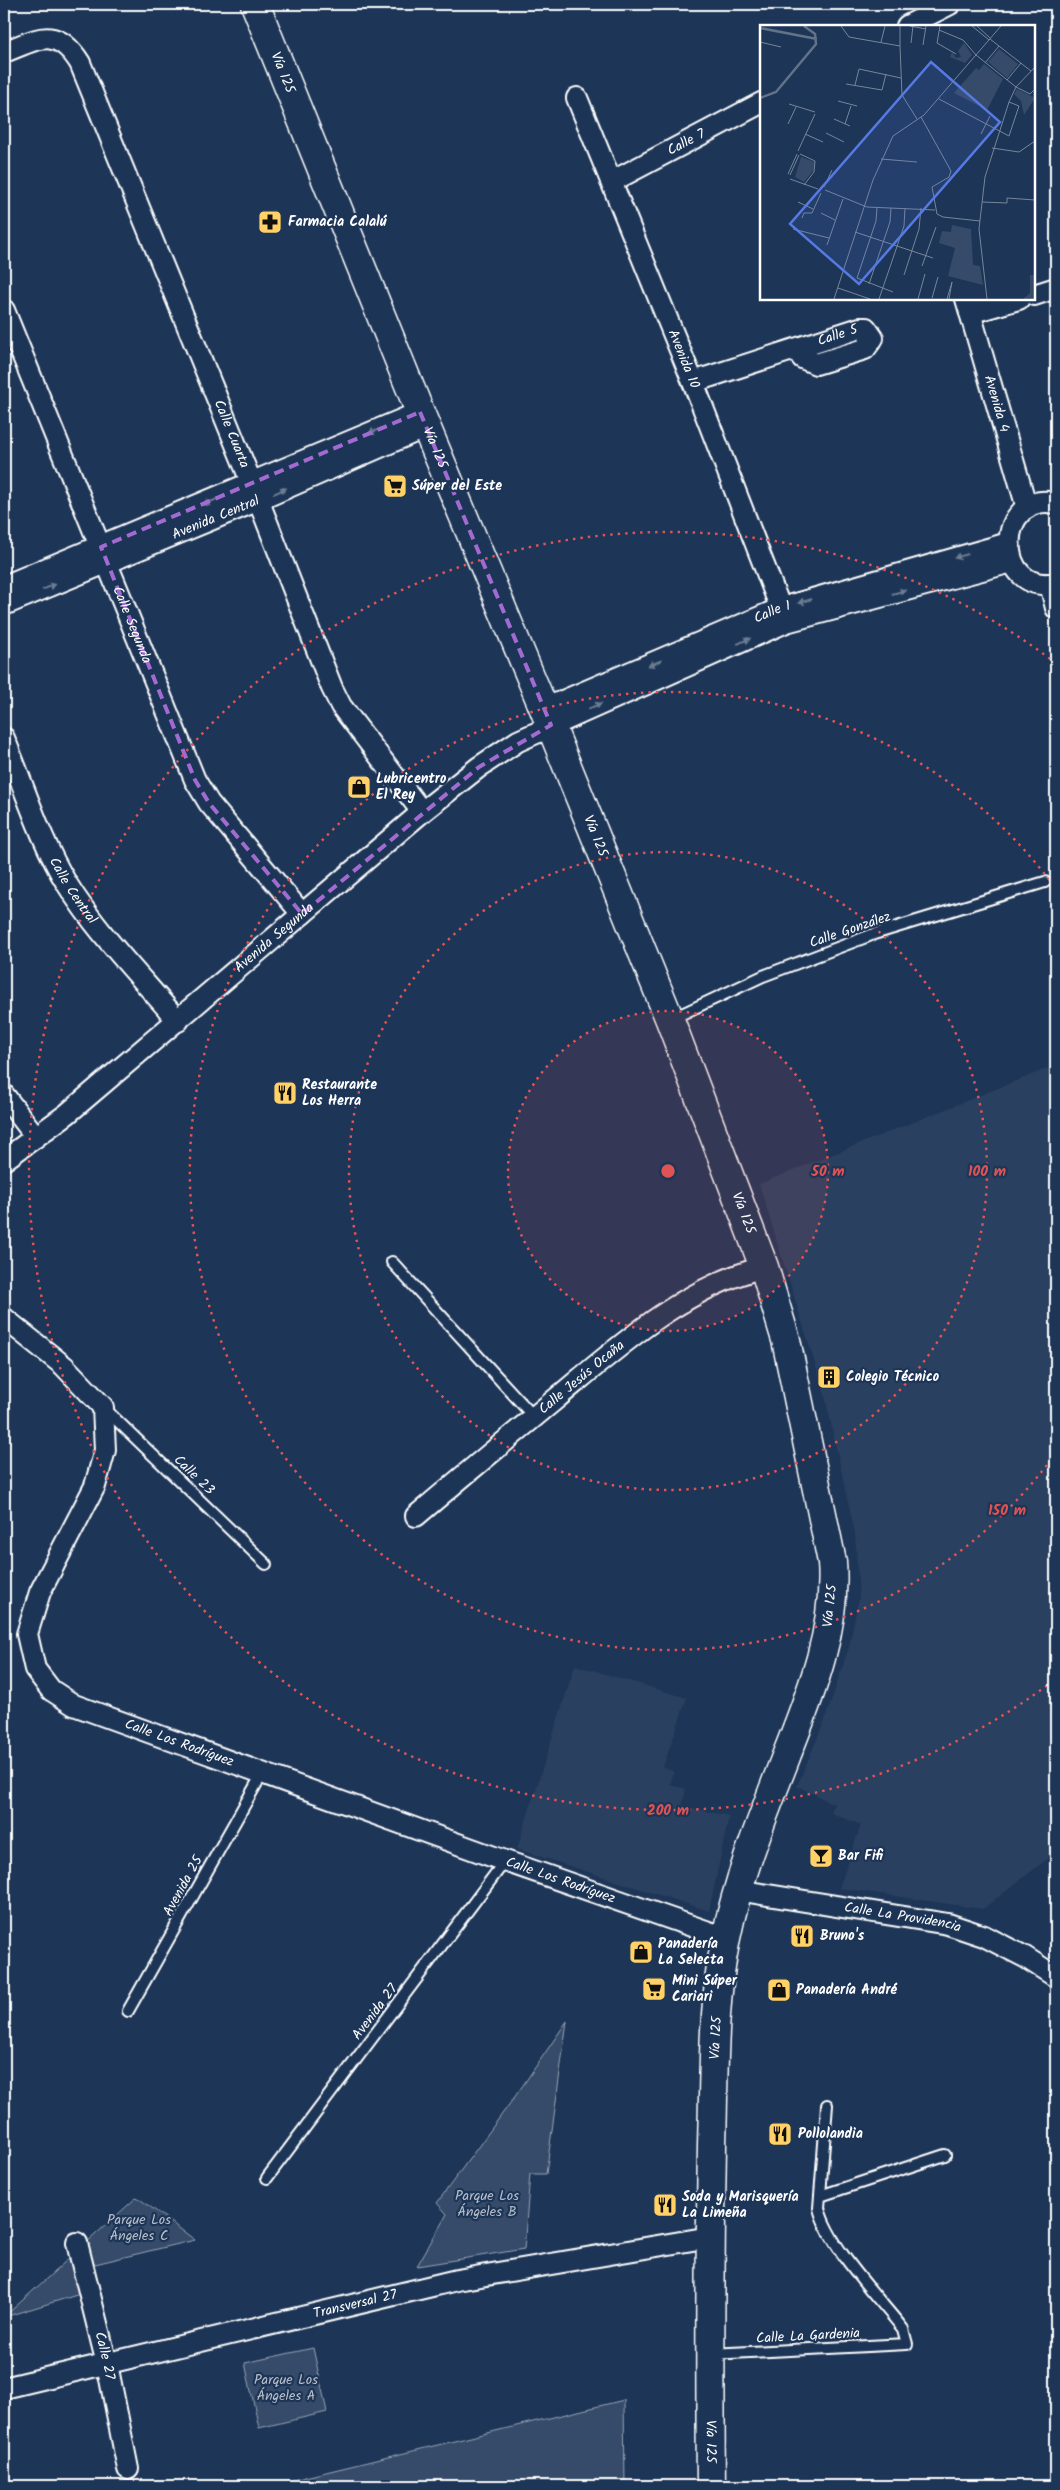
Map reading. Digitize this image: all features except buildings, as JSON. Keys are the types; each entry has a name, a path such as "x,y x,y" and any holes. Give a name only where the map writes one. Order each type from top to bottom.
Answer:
{"main road":[{"name":"Vía 125","path":"255,4 670,1020 764,1266 786,1340 832,1562 834,1590 830,1626 807,1703 744,1866 726,1938 718,1990 710,2237 711,2486"}],"street":[{"path":"909,25 950,4"},
{"name":"Calle Cuarta","path":"4,52 39,39 52,38 64,43 80,63 255,492 332,688 341,706 422,812"},
{"name":"Avenida 10","path":"577,98 693,382 784,615"},
{"name":"Calle 7","path":"612,182 760,104"},
{"path":"1035,295 1056,288"},
{"path":"968,306 1012,300"},
{"name":"Avenida 4","path":"968,306 1027,508"},
{"name":"Calle Segunda","path":"4,310 195,780 209,803 302,914"},
{"path":"693,382 797,349"},
{"name":"Avenida Central","path":"4,605 105,555 423,419"},
{"path":"1056,503 1039,503 1027,508 1013,523 1008,543 1012,562 1028,579 1053,584 1056,608"},
{"name":"Calle 1","path":"547,717 784,615 1008,543"},
{"name":"Avenida Central","path":"4,586 105,555"},
{"name":"Calle 1","path":"784,615 1012,562"},
{"name":"Avenida Segunda","path":"4,1160 67,1114 422,812 479,767 518,741 547,717"},
{"name":"Calle Central","path":"4,738 50,852 66,883 84,910 178,1021"},
{"path":"4,1095 36,1137"},
{"name":"Calle Jesús Ocaña","path":"416,1516 631,1336 658,1318 737,1274 764,1266"},
{"path":"4,1318 64,1366 103,1407"},
{"name":"Calle Los Rodríguez","path":"103,1407 105,1450 95,1486 40,1592 27,1634 35,1669 51,1690 74,1705 504,1862 726,1938"},
{"name":"Calle La Providencia","path":"737,1890 948,1924 984,1936 1025,1957 1056,1977"},
{"name":"Transversal 27","path":"4,2388 457,2280 710,2237"},
{"name":"Calle 27","path":"77,2243 107,2364 128,2469"}],"lane":[{"name":"Calle González","path":"670,1020 763,976 874,934 1045,882"},
{"path":"392,1262 534,1417"},
{"name":"Calle 23","path":"103,1407 266,1564"},
{"name":"Avenida 25","path":"128,2011 262,1774"},
{"name":"Avenida 27","path":"267,2178 504,1862"},
{"path":"827,2105 820,2196 945,2156"},
{"name":"Calle La Gardenia","path":"709,2354 907,2344 903,2329 834,2243 823,2224 819,2208 820,2196"}],"highlighted area":[{"path":"420,412 551,725 479,767 302,914 209,803 195,780 101,547"}],"shaded area":[{"path":"1056,1065 1056,1852 983,1909 839,1888 861,1825 831,1813 834,1804 797,1786 825,1720 849,1647 859,1597 855,1533 824,1392 759,1184"},
{"path":"575,1665 687,1698 663,1767 674,1772 670,1784 686,1789 682,1806 729,1816 709,1911 517,1849"}],"green space":[{"name":"Parque Los Ángeles B","path":"567,2021 546,2174 530,2174 524,2249 417,2266 447,2214 437,2203 519,2091"},
{"name":"Parque Los Ángeles C","path":"137,2197 195,2240 91,2265 97,2289 4,2317"},
{"name":"Parque Los Ángeles A","path":"313,2348 327,2412 259,2428 245,2363"},
{"path":"624,2400 625,2486 268,2486"}],"place":[{"name":"Farmacia Calalú","path":"270,222"},
{"name":"Súper del Este","path":"395,486"},
{"name":"Lubricentro El Rey","path":"359,787"},
{"name":"Restaurante Los Herra","path":"285,1093"},
{"name":"Colegio Técnico","path":"829,1377"},
{"name":"Bar Fifi","path":"821,1856"},
{"name":"Bruno's","path":"802,1936"},
{"name":"Panadería La Selecta","path":"641,1952"},
{"name":"Mini Súper Cariari","path":"654,1989"},
{"name":"Panadería André","path":"779,1990"},
{"name":"Pollolandia","path":"780,2134"},
{"name":"Soda y Marisquería La Limeña","path":"665,2205"}]}
